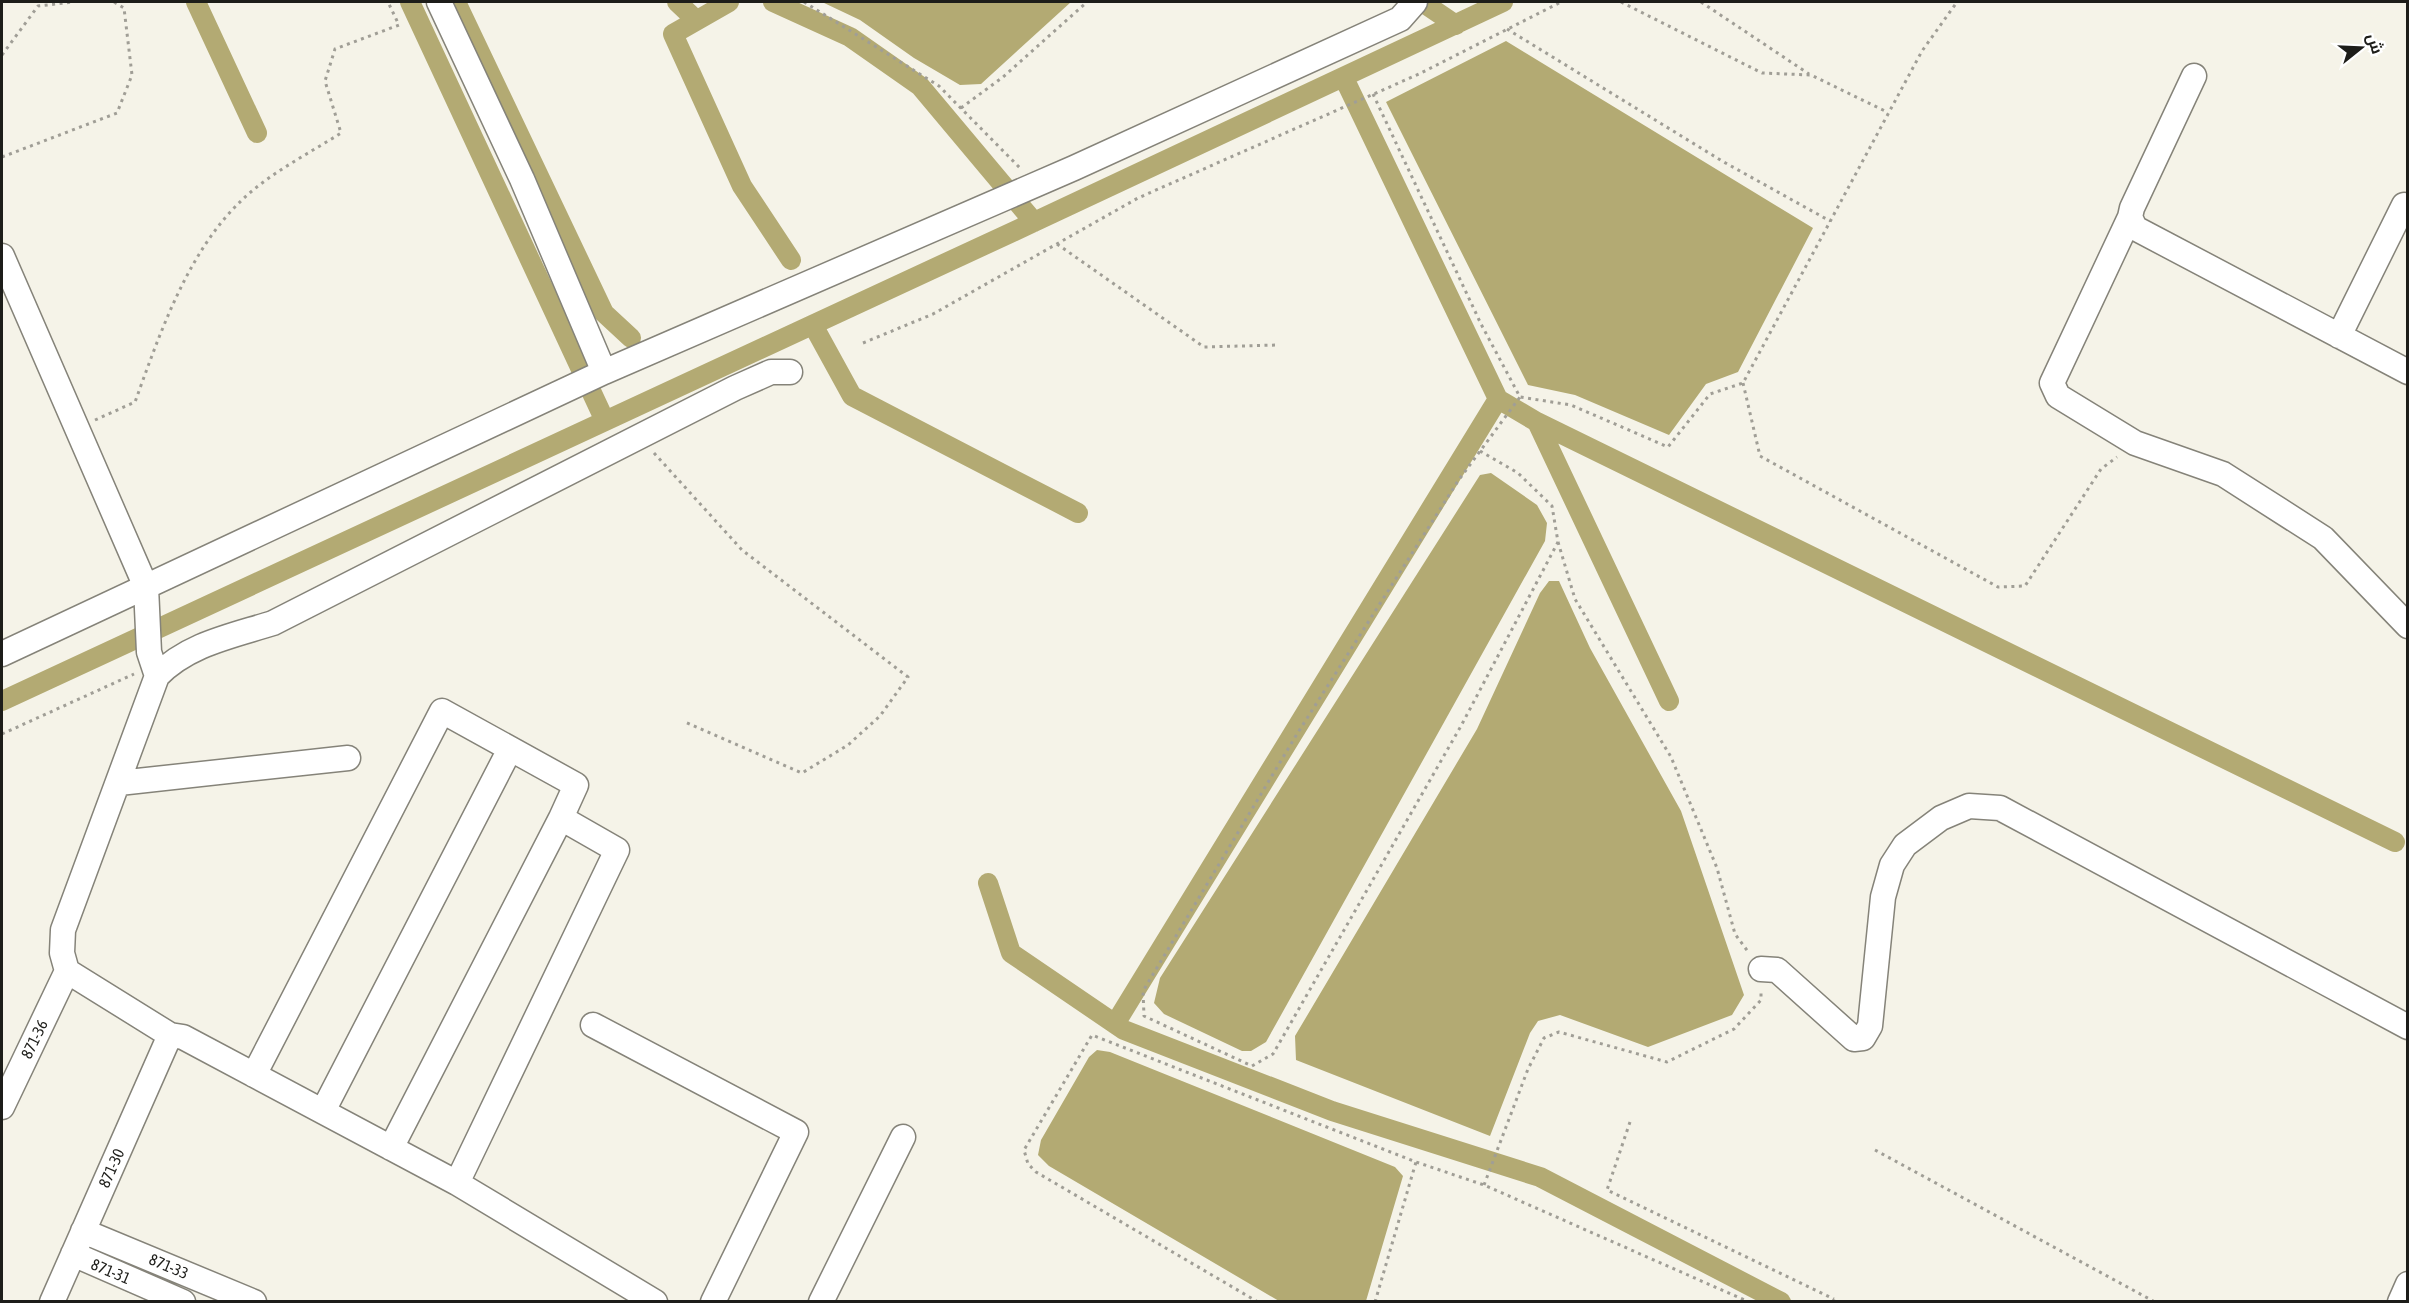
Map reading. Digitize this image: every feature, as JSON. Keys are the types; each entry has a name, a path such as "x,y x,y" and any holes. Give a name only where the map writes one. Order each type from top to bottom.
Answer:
{"street":[{"path":"439,2 522,179 604,372"},
{"path":"2,654 604,372 1036,185 1400,19 1414,2"},
{"path":"2194,76 2052,383 2058,396 2135,443 2223,474 2323,538 2408,626"},
{"path":"2339,336 2404,205"},
{"path":"2130,217 2135,228 2408,372"},
{"path":"2,256 146,587 149,652 155,670 118,783 63,930 62,953 67,971 170,1035 183,1037 457,1183 655,1302"},
{"path":"155,670 199,647 283,618 735,388 771,372 789,372"},
{"path":"254,1075 442,711 576,785 391,1148"},
{"path":"323,1112 510,749"},
{"path":"118,783 348,758"},
{"path":"1761,969 1777,970 1854,1039 1863,1038 1870,1026 1883,897 1892,865 1905,845 1941,818 1969,806 2000,808 2408,1027"},
{"path":"457,1183 617,850 561,818"},
{"name":"871-36","path":"2,1107 67,971"},
{"path":"593,1025 796,1132 713,1302"},
{"name":"871-30","path":"52,1302 170,1035"},
{"path":"821,1302 903,1137"},
{"name":"871-33","path":"83,1231 255,1302"},
{"name":"871-31","path":"73,1254 183,1302"},
{"path":"2400,1302 2408,1284"}],"path":[{"path":"2,55 38,6 73,2"},
{"path":"2,157 117,113 132,75 124,8 114,2"},
{"path":"77,431 135,402 161,329 209,236 243,199 281,171 341,133 325,81 335,49 399,25 388,2"},
{"path":"804,2 939,86 1036,185"},
{"path":"961,108 1003,77 1087,2"},
{"path":"862,344 933,314 1138,198 1419,74 1561,2"},
{"path":"1621,2 1762,73 1811,75"},
{"path":"1701,2 1811,75 1888,113"},
{"path":"1958,2 1922,51 1743,383 1760,456 1998,587 2025,586 2101,469 2135,443"},
{"path":"1507,29 1722,160 1830,221"},
{"path":"1373,94 1481,324 1520,397"},
{"path":"1057,244 1204,348 1277,345"},
{"path":"1520,397 1571,405 1668,447 1710,394 1743,383"},
{"path":"1520,397 1458,481 1297,734 1143,991 1144,1016 1252,1066 1273,1054 1461,726 1558,542"},
{"path":"639,436 742,550 908,677 880,716 856,738 802,772 685,722"},
{"path":"1480,451 1518,473 1552,506 1558,542 1575,599 1671,757 1718,868 1735,934 1761,969 1761,1000 1734,1029 1667,1062 1559,1032 1544,1038 1527,1070 1484,1185"},
{"path":"2,734 155,670"},
{"path":"1258,1302 1036,1172 1028,1164 1024,1150 1092,1035 1416,1162 1484,1185 1749,1302"},
{"path":"1630,1122 1607,1190 1839,1302"},
{"path":"1875,1150 2155,1302"},
{"path":"1375,1302 1416,1162"}],"shaded area":[{"path":"822,2 1071,2 981,84 960,85 914,58 860,20"},
{"path":"1506,41 1813,228 1738,372 1706,384 1669,435 1575,395 1528,385 1386,102"},
{"path":"1491,473 1537,505 1547,523 1545,541 1266,1042 1251,1051 1242,1051 1164,1014 1154,1003 1160,978 1480,475"},
{"path":"1549,581 1559,581 1590,648 1681,811 1744,995 1732,1015 1648,1047 1560,1015 1538,1021 1530,1033 1490,1136 1296,1060 1295,1036 1477,729 1540,593"},
{"path":"1097,1050 1110,1052 1395,1167 1403,1176 1366,1301 1279,1301 1049,1166 1038,1155 1041,1140 1089,1057"}],"waterway":[{"path":"196,2 257,133"},
{"path":"410,2 605,421"},
{"path":"456,2 604,313 631,338"},
{"path":"677,2 696,20"},
{"path":"729,2 673,34 742,186 791,260"},
{"path":"773,2 850,37 920,86 1034,222"},
{"path":"1422,2 1456,25"},
{"path":"2,701 1503,2"},
{"path":"1115,1024 1498,399 1344,78"},
{"path":"813,325 852,396 1078,513"},
{"path":"1498,399 1537,422 1669,701"},
{"path":"1537,422 2395,842"},
{"path":"988,883 1011,953 1124,1030 1332,1111 1540,1177 1781,1302"}]}
